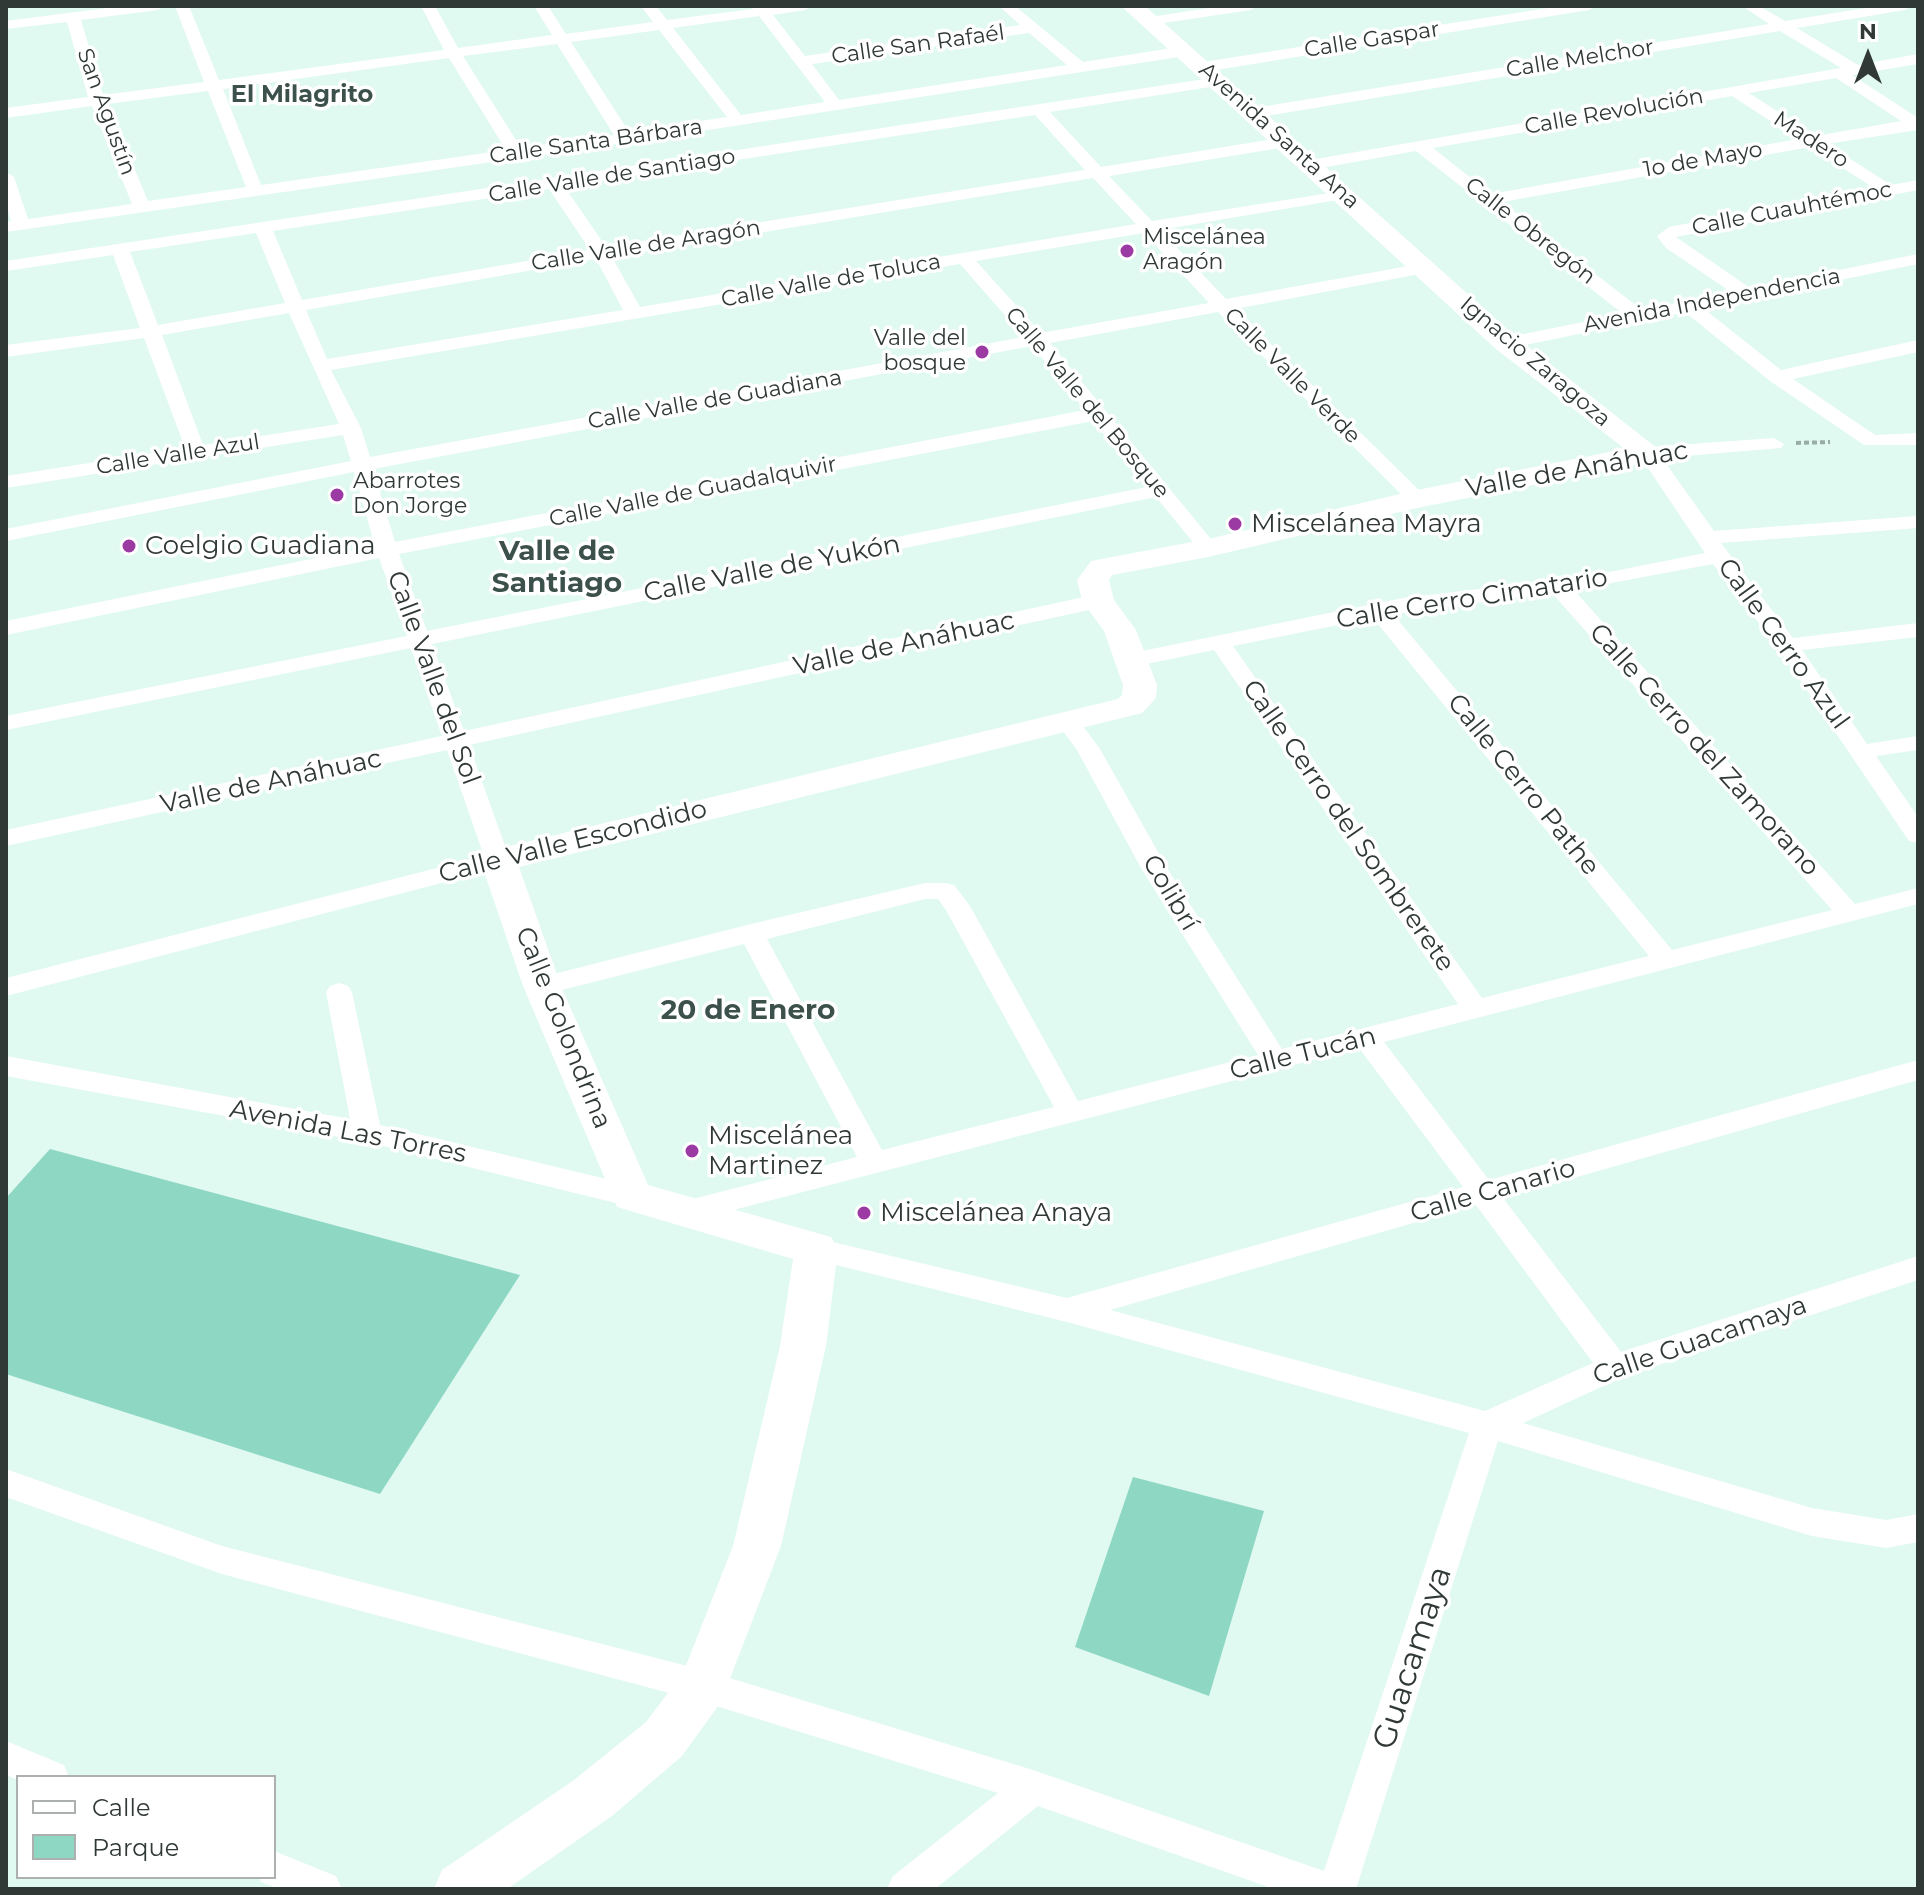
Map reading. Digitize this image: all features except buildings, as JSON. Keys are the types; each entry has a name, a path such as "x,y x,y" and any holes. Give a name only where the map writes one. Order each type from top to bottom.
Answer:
{"street":[{"path":"6,25 158,6"},
{"path":"182,6 255,190"},
{"path":"428,6 453,53 517,154"},
{"path":"541,6 559,40 624,138"},
{"path":"648,6 737,120"},
{"path":"6,113 663,26 762,9 805,6"},
{"path":"1006,6 1079,67"},
{"path":"1141,13 1251,6"},
{"name":"Calle Gaspar","path":"1202,67 1589,6"},
{"path":"1749,6 1856,70"},
{"name":"Calle Melchor","path":"1254,113 1905,6"},
{"path":"762,9 835,105"},
{"name":"Avenida Santa Ana","path":"1141,13 1425,268"},
{"name":"San Agustín","path":"73,17 97,100 142,207"},
{"name":"Calle San Rafaél","path":"803,61 1033,28"},
{"name":"Calle Revolución","path":"1310,165 1918,59"},
{"name":"Calle Santa Bárbara","path":"13,226 517,154 1079,67 1202,67"},
{"name":"Calle Valle de Santiago","path":"6,266 1039,110 1202,67"},
{"path":"1839,73 1917,124"},
{"name":"Madero","path":"1733,90 1889,191"},
{"name":"Calle Valle Verde","path":"1039,110 1220,304 1417,499"},
{"name":"1o de Mayo","path":"1489,199 1811,140 1917,124"},
{"name":"Calle Valle de Aragón","path":"6,351 149,332 601,253 1286,142"},
{"name":"Calle Obregón","path":"1421,147 1638,316"},
{"path":"6,177 13,226"},
{"path":"320,181 336,217"},
{"path":"555,185 601,253 635,314"},
{"name":"Calle Cuauhtémoc","path":"1747,294 1672,244 1666,236 1675,231 1918,185"},
{"name":"Calle Valle de Toluca","path":"320,366 1343,194"},
{"name":"Calle Valle del Sol","path":"263,228 320,366 351,428 387,550 498,860"},
{"path":"120,249 196,452"},
{"name":"Calle Valle del Bosque","path":"965,259 1038,341 1208,548"},
{"name":"Avenida Independencia","path":"1506,343 1918,259"},
{"name":"Calle Valle de Guadiana","path":"6,535 360,465 1425,268"},
{"name":"Ignacio Zaragoza","path":"1425,268 1506,343 1648,453"},
{"path":"1687,305 1777,377 1871,441 1910,441 1918,460"},
{"path":"1777,377 1918,346"},
{"name":"Calle Valle de Guadalquivir","path":"6,628 387,550 1097,414"},
{"name":"Calle Valle Azul","path":"6,482 351,428"},
{"name":"Valle de Anáhuac","path":"6,838 456,743 1098,601 1093,580 1102,568 1208,548 1417,499 1648,453 1774,444"},
{"name":"Calle Cerro Azul","path":"1648,453 1713,547 1787,645 1918,835"},
{"name":"Calle Valle de Yukón","path":"6,723 1161,490"},
{"name":"Calle Cerro Cimatario","path":"1132,660 1378,610 1558,586 1713,547 1918,522"},
{"name":"Calle Cerro del Zamorano","path":"1558,586 1850,914"},
{"path":"1098,601 1120,630 1132,660"},
{"name":"Calle Cerro Pathe","path":"1378,610 1667,961"},
{"path":"1787,645 1918,630"},
{"name":"Calle Cerro del Sombrerete","path":"1220,643 1476,1010"},
{"name":"Calle Valle Escondido","path":"6,987 498,860 1130,706 1139,698 1140,685 1132,660"},
{"name":"Colibrí","path":"1069,723 1088,749 1154,868 1275,1061"},
{"path":"1858,752 1918,743"},
{"name":"Calle Golondrina","path":"498,860 542,986 632,1196"},
{"path":"542,986 925,891 945,891 957,906 1071,1113"},
{"name":"Calle Tucán","path":"687,1211 1918,896"},
{"path":"751,933 875,1163"},
{"path":"339,992 367,1132"},
{"path":"1366,1038 1486,1193 1614,1367"},
{"name":"Avenida Las Torres","path":"6,1066 367,1132 632,1196 816,1249"},
{"name":"Calle Canario","path":"1067,1310 1918,1070"},
{"path":"461,1889 593,1798 664,1739 703,1686 757,1546 803,1346 816,1249 1067,1310 1487,1425 1812,1522 1902,1531"},
{"name":"Calle Guacamaya","path":"1487,1425 1614,1367 1918,1268"},
{"name":"Guacamaya","path":"1337,1889 1487,1425"},
{"path":"6,1483 222,1560 703,1686 1033,1787 1325,1889"},
{"path":"6,1758 46,1775"},
{"path":"906,1889 1033,1787"},
{"path":"276,1870 323,1889"}],"path":[{"path":"1774,444 1871,441"}],"green space":[{"path":"50,1149 520,1275 380,1494 6,1374 6,1198"},
{"path":"1133,1477 1264,1511 1209,1696 1075,1647"}],"place":[{"name":"Miscelánea Aragón","path":"1127,251"},
{"name":"Valle del bosque","path":"982,352"},
{"name":"Abarrotes Don Jorge","path":"337,495"},
{"name":"Miscelánea Mayra","path":"1235,524"},
{"name":"Coelgio Guadiana","path":"129,546"},
{"name":"Miscelánea Martinez","path":"692,1151"},
{"name":"Miscelánea Anaya","path":"864,1213"}],"district":[{"name":"El Milagrito","path":"302,95"},
{"name":"Valle de Santiago","path":"557,568"},
{"name":"20 de Enero","path":"748,1011"}]}
